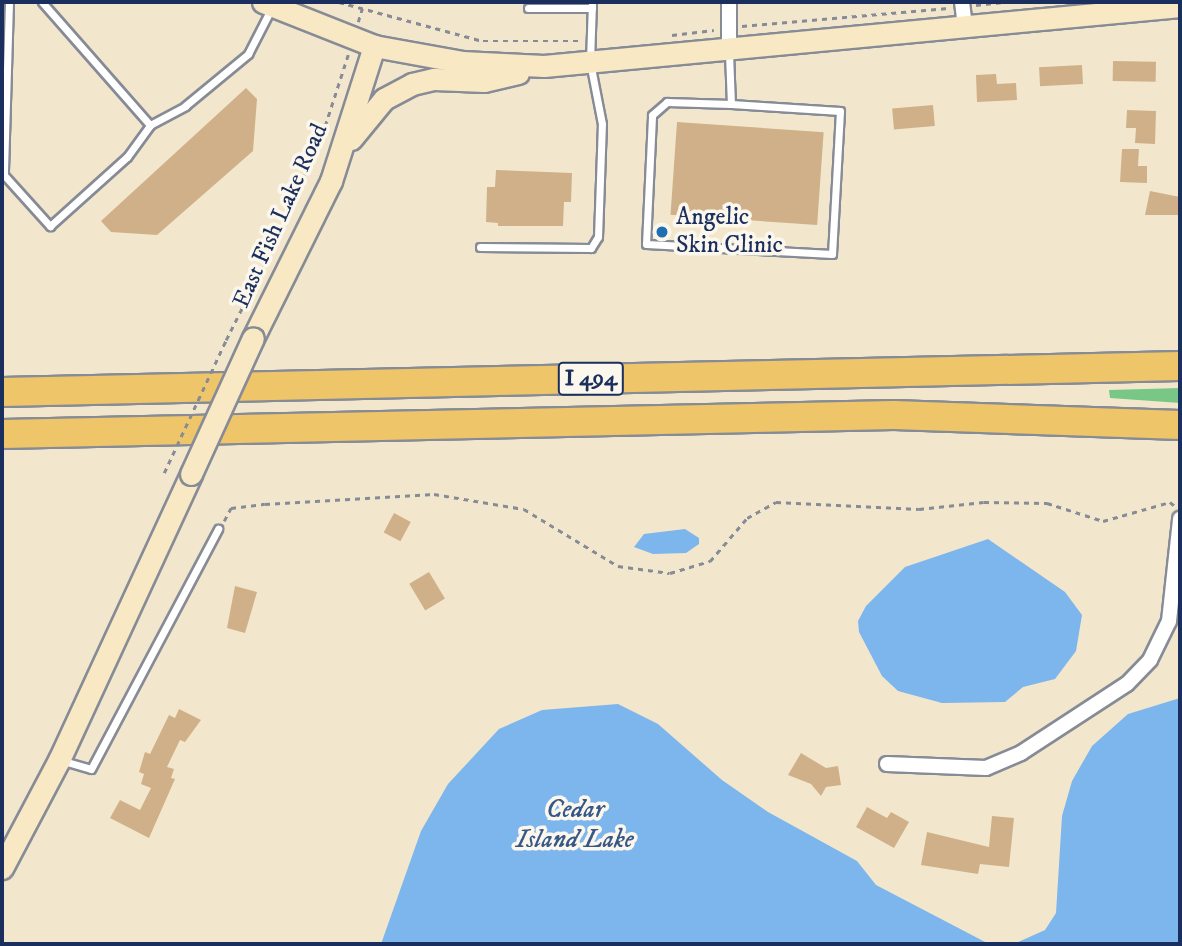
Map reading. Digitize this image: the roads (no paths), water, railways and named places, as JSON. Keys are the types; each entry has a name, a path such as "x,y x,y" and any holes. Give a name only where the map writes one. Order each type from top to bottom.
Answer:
{"highway":[{"name":"I 494","path":"2,392 1180,366"},
{"name":"I 494","path":"2,434 894,415 1180,425"}],"street":[{"path":"728,38 729,2"},
{"path":"270,3 353,41 374,47 462,62 544,66"},
{"path":"965,26 969,3"},
{"path":"343,149 384,99 412,84 434,79 484,81 590,51 728,38 965,26 1180,6"},
{"name":"East Fish Lake Road","path":"2,867 60,760 253,338 343,149 374,47"},
{"path":"887,764 986,768 1021,753 1127,684 1150,660 1169,621 1180,519"}],"lane":[{"path":"9,2 5,51 4,175 50,226 128,157 150,125 185,106 248,54 270,3"},
{"path":"42,2 150,125"},
{"path":"481,247 591,248 598,237 602,124 590,51 592,5 528,8"},
{"path":"728,38 731,104"},
{"path":"667,103 731,104 840,111 832,254 646,244 652,115 667,103"},
{"path":"60,760 91,769 218,530"}],"water":[{"path":"685,529 699,538 699,544 686,553 653,554 634,547 644,534"},
{"path":"988,539 1065,592 1082,615 1076,651 1055,679 1023,687 1005,702 942,703 898,691 882,676 859,632 858,621 866,606 905,567"},
{"path":"1180,698 1180,944 1014,944 1045,930 1056,913 1062,816 1072,781 1092,746 1128,714"},
{"name":"Cedar Island Lake","path":"618,704 658,724 722,780 768,812 857,861 876,885 989,944 381,944 421,831 448,784 499,729 542,710"}],"place":[{"name":"Angelic Skin Clinic","path":"662,232"}]}
